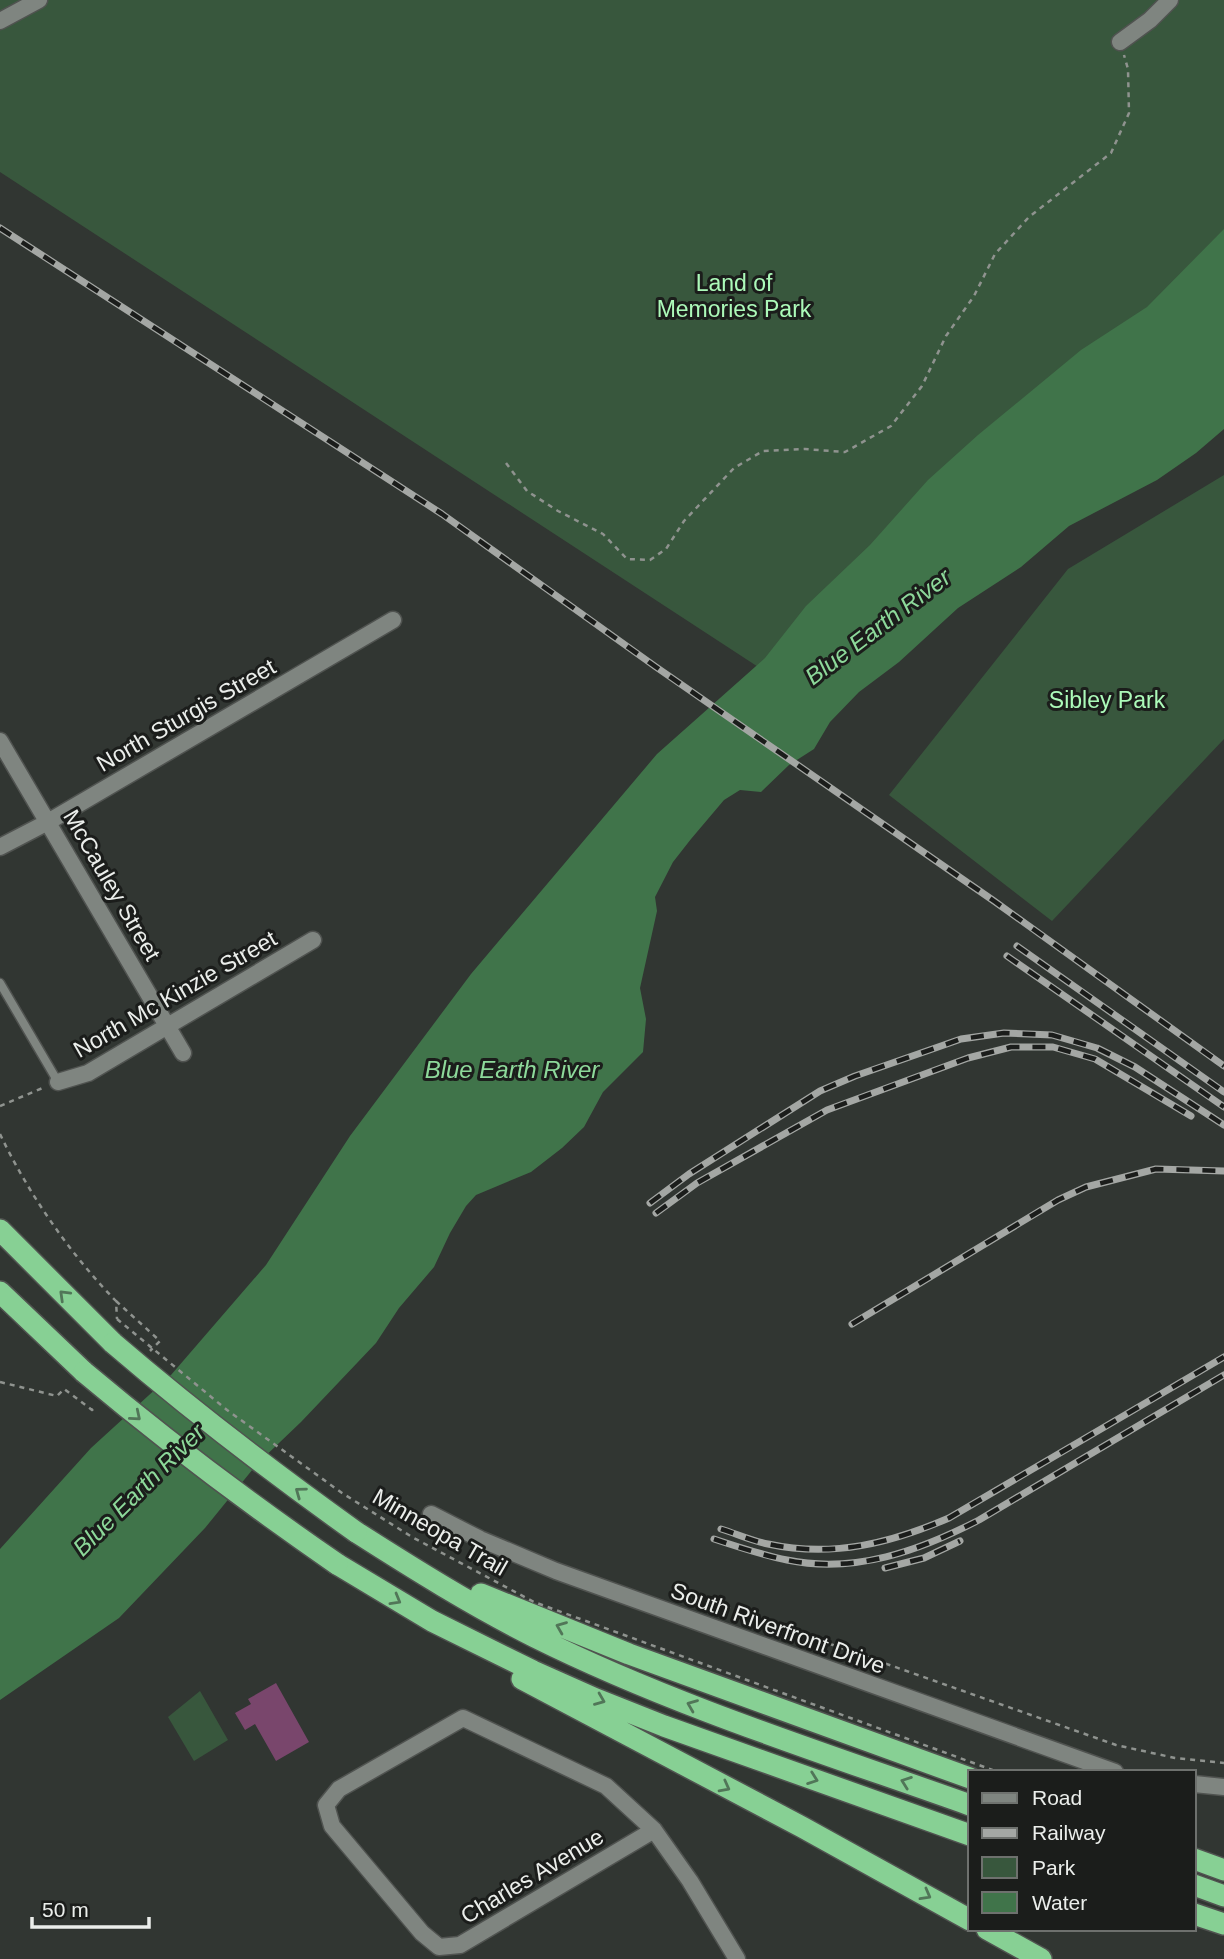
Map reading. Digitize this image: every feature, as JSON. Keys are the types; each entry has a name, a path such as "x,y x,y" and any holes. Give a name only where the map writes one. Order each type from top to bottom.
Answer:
{"highway":[{"path":"0,1230 113,1343 195,1413 269,1470 403,1562 534,1636 623,1677 706,1711 968,1804"},
{"path":"0,1292 84,1372 156,1433 233,1492 337,1564 536,1688 802,1827 968,1919"},
{"path":"403,1562 629,1654 968,1777"},
{"path":"432,1621 533,1671 664,1726 968,1834"},
{"path":"1196,1860 1224,1870"},
{"path":"1196,1886 1224,1896"},
{"path":"1196,1915 1224,1924"},
{"path":"991,1931 1041,1959"}],"street":[{"path":"0,21 39,0"},
{"path":"1121,42 1150,20 1170,0"},
{"name":"North Sturgis Street","path":"0,847 48,822 393,620"},
{"name":"McCauley Street","path":"0,741 183,1053"},
{"name":"North Mc Kinzie Street","path":"58,1082 88,1073 313,940"},
{"name":"South Riverfront Drive","path":"431,1514 480,1539 556,1571 1109,1770"},
{"name":"Charles Avenue","path":"463,1718 606,1786 654,1830 460,1945 439,1947 422,1933 332,1826 326,1805 339,1789 463,1718"},
{"path":"1196,1784 1224,1787"},
{"path":"654,1830 690,1881 737,1959"}],"lane":[{"path":"0,983 58,1082"}],"path":[{"path":"506,463 527,491 558,511 604,534 628,559 650,560 666,549 684,521 734,468 763,451 805,449 845,452 891,426 922,386 946,336 974,296 995,254 1029,217 1111,153 1129,113 1128,69 1121,42"},
{"path":"0,1106 58,1082"},
{"path":"0,1134 20,1175 93,1277 160,1341"},
{"name":"Minneopa Trail","path":"116,1301 117,1319 227,1410 342,1493 412,1537 534,1602 993,1770"},
{"path":"0,1381 57,1396 64,1389 92,1410"},
{"path":"697,1597 1116,1745 1175,1758 1224,1763"}],"green space":[{"name":"Land of Memories Park","path":"0,0 1224,0 1224,233 769,674 0,172"},
{"name":"Sibley Park","path":"1224,475 1224,739 1052,921 889,795 1068,569"},
{"path":"200,1691 228,1740 194,1761 168,1717"}],"water":[{"name":"Blue Earth River","path":"1224,229 1224,429 1196,453 1157,480 1069,526 1021,567 958,608 899,662 859,692 830,722 814,749 789,765 761,792 740,790 724,800 673,862 655,897 657,911 640,988 646,1019 643,1052 603,1092 584,1127 531,1172 476,1195 450,1233 434,1267 399,1308 376,1343 257,1464 205,1528 119,1618 0,1700 0,1549 91,1448 171,1375 266,1265 350,1136 471,974 657,754 765,658 806,606 870,545 928,480 1081,350 1147,307"}],"building":[{"path":"276,1683 309,1742 276,1761 255,1724 245,1730 235,1713 251,1704 248,1699"}],"railway":[{"path":"0,228 442,514 656,667 994,901 1224,1066"},
{"path":"1017,946 1224,1092"},
{"path":"1007,956 1224,1107"},
{"path":"650,1203 689,1174 820,1091 961,1039 1004,1033 1052,1035 1097,1048 1135,1067 1224,1125"},
{"path":"656,1213 697,1183 827,1110 968,1058 1011,1047 1053,1047 1095,1059 1191,1116"},
{"path":"852,1324 1058,1200 1086,1187 1156,1169 1224,1171"},
{"path":"721,1529 768,1544 816,1549 861,1546 905,1535 949,1518 1224,1357"},
{"path":"714,1539 768,1556 812,1564 862,1562 910,1550 979,1520 1224,1375"},
{"path":"885,1568 924,1558 960,1541"}]}
